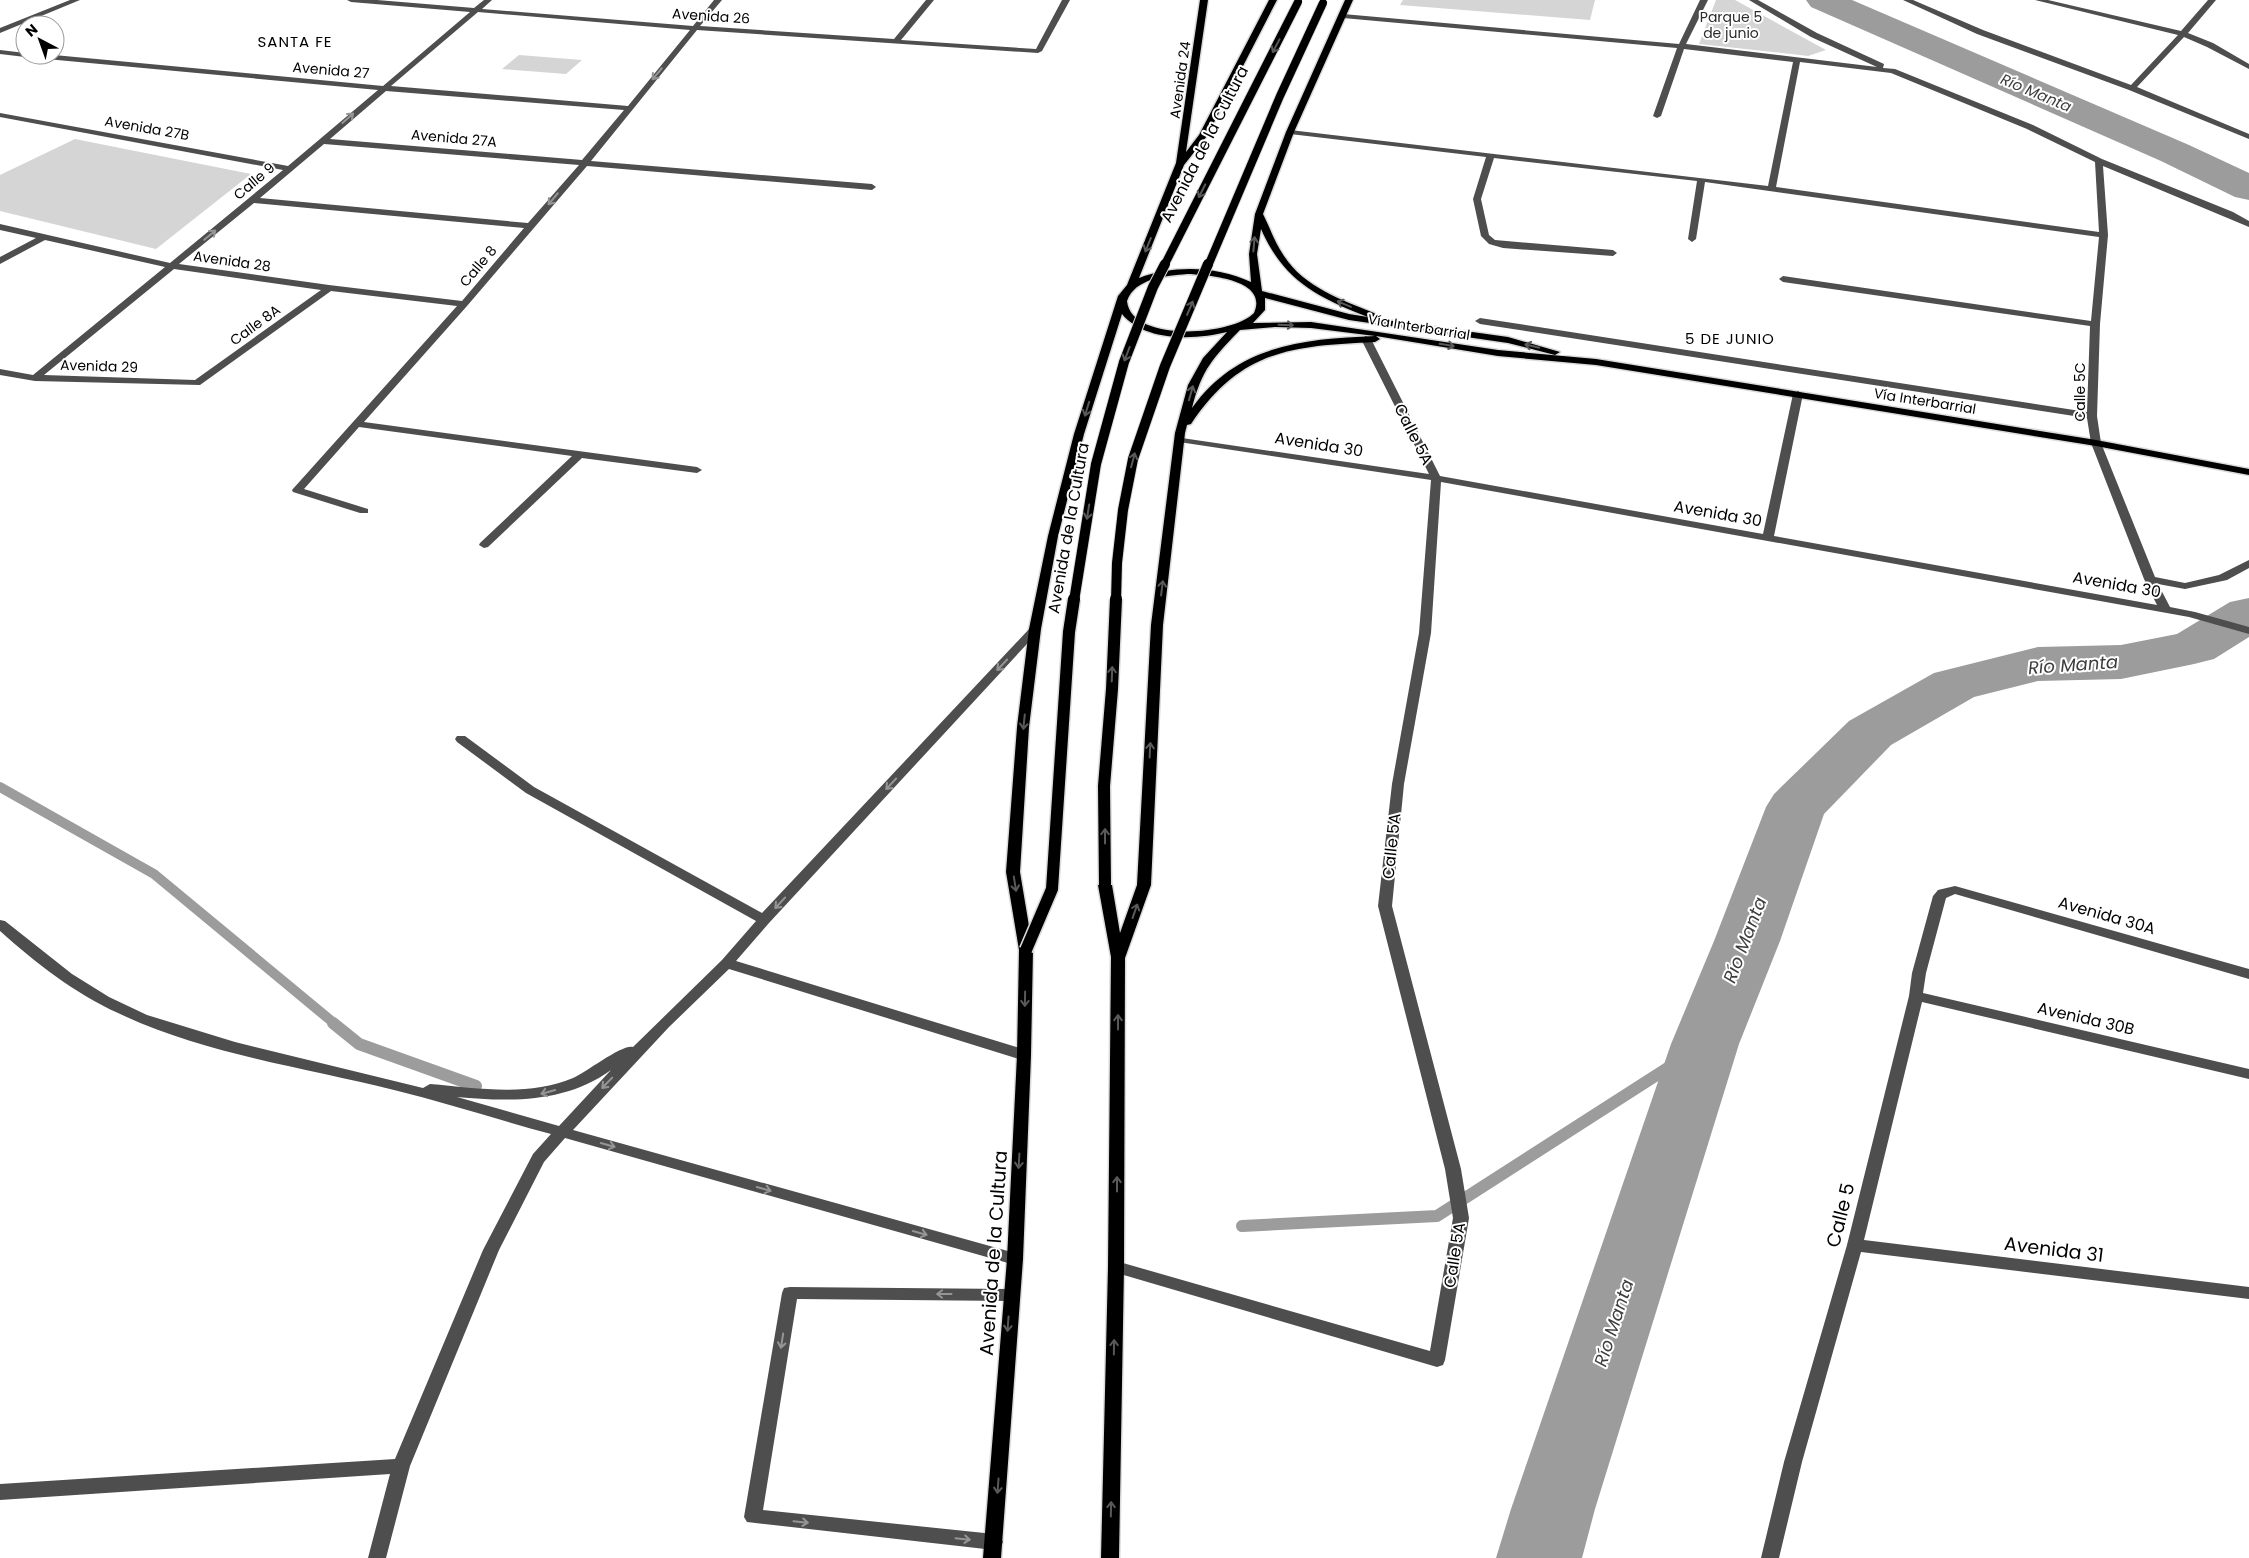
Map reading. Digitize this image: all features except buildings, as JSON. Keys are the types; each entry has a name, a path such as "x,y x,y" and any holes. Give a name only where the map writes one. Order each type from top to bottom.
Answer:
{"main road":[{"name":"Avenida 24","path":"1180,164 1204,0"},
{"name":"Avenida de la Cultura","path":"993,1550 1014,1259 1024,1055 1026,950 1013,872 1023,727 1035,629 1053,536 1079,434 1127,291 1180,164 1203,136 1273,0"},
{"path":"1118,957 1144,885 1157,626 1179,436 1193,385 1206,360 1237,327 1252,320 1260,311 1262,302 1254,273 1253,254 1259,214 1290,132 1350,0"},
{"name":"Avenida de la Cultura","path":"1026,950 1052,889 1069,632 1096,464 1124,362 1153,287 1298,1"},
{"path":"1110,1558 1116,1267 1118,957 1105,885 1104,786 1112,689 1117,563 1122,510 1133,459 1165,366 1280,96 1324,2"},
{"path":"1259,214 1286,265 1304,283 1336,300 1389,323"},
{"name":"Vía Interbarrial","path":"1596,362 1508,340 1389,323 1323,311 1258,292 1247,283 1230,276 1210,272 1187,271 1165,273 1145,278 1127,291 1122,305 1128,314 1139,323 1156,329 1198,334 1237,327 1275,324 1311,326 1498,353 1596,362 2096,443 2249,472"},
{"path":"1179,436 1203,398 1224,378 1242,365 1290,348 1397,337"}],"street":[{"path":"0,31 76,0"},
{"name":"Avenida 26","path":"351,0 695,28 1038,50 1066,0"},
{"name":"Calle 9","path":"35,378 290,169 488,0"},
{"name":"Calle 8","path":"364,511 297,490 464,304 718,0"},
{"path":"897,40 930,0"},
{"path":"1657,116 1681,46 1704,0"},
{"path":"1753,0 1814,35 1892,71 2030,127 2099,161 2230,214 2249,224"},
{"path":"1907,0 1989,35 2198,114 2249,137"},
{"path":"2039,0 2184,34 2210,45 2249,67"},
{"path":"2132,88 2184,34 2212,0"},
{"path":"1343,16 1681,46 1892,71"},
{"path":"0,52 15,53"},
{"name":"Avenida 27","path":"65,58 383,88 629,108"},
{"path":"1772,188 1797,60"},
{"name":"Avenida 27B","path":"0,115 290,169"},
{"path":"1290,132 1772,188 2104,235"},
{"name":"Avenida 27A","path":"322,141 872,188"},
{"path":"1491,155 1477,199 1485,236 1492,242 1503,245 1613,253"},
{"name":"Calle 5C","path":"2099,161 2104,235 2095,324 2092,416 2096,443 2150,579 2166,609"},
{"path":"1692,239 1700,179"},
{"path":"252,200 529,226"},
{"name":"Avenida 28","path":"0,227 173,266 329,288 464,304"},
{"path":"0,261 43,237"},
{"path":"1783,279 2095,324"},
{"name":"Calle 8A","path":"197,383 329,288"},
{"path":"1480,321 2092,416"},
{"name":"Calle 5A","path":"1116,1267 1437,1360 1461,1218 1453,1169 1384,906 1398,784 1425,633 1436,478 1366,339"},
{"name":"Avenida 29","path":"0,372 35,378 197,383"},
{"path":"1768,538 1798,394"},
{"path":"356,424 697,470"},
{"name":"Avenida 30","path":"1179,436 1436,478 2166,609 2249,630"},
{"path":"484,545 580,454"},
{"path":"2150,579 2185,586 2208,583 2222,578 2249,563"},
{"path":"377,1558 402,1466 491,1250 538,1158 561,1131 664,1023 727,963 764,920 1035,629"},
{"path":"461,739 530,790 745,907 764,920"},
{"name":"Avenida 30A","path":"1955,890 2249,974"},
{"name":"Calle 5","path":"1770,1558 1793,1462 1855,1245 1916,996 1919,973 1940,896 1955,890"},
{"path":"0,924 42,960 86,989 141,1017 294,1062 395,1085 1014,1259"},
{"path":"727,963 1024,1055"},
{"name":"Avenida 30B","path":"1916,996 2249,1074"},
{"path":"395,1085 501,1096 540,1094 575,1084 613,1063 664,1023"},
{"name":"Avenida 31","path":"1855,1245 2249,1293"},
{"path":"993,1550 753,1517 790,1293 1010,1294"},
{"path":"0,1492 402,1466"}],"green space":[{"path":"1403,0 1595,0 1590,20 1400,5"},
{"name":"Parque 5 de junio","path":"1716,0 1735,0 1826,50 1808,56 1699,44"},
{"path":"519,55 582,60 566,74 502,69"},
{"path":"75,139 251,174 156,249 0,211 0,175"}],"waterway":[{"name":"Río Manta","path":"1823,0 2175,153 2249,188"},
{"name":"Río Manta","path":"1539,1558 1553,1509 1705,1044 1747,941 1796,807 1870,733 1954,685 2038,664 2121,662 2194,647 2249,614"},
{"path":"0,787 154,874 335,1024"},
{"path":"333,1023 359,1044 476,1086"},
{"path":"1242,1226 1437,1216 1705,1044"}],"district":[{"name":"SANTA FE","path":"295,42"},
{"name":"5 DE JUNIO","path":"1730,339"}]}
